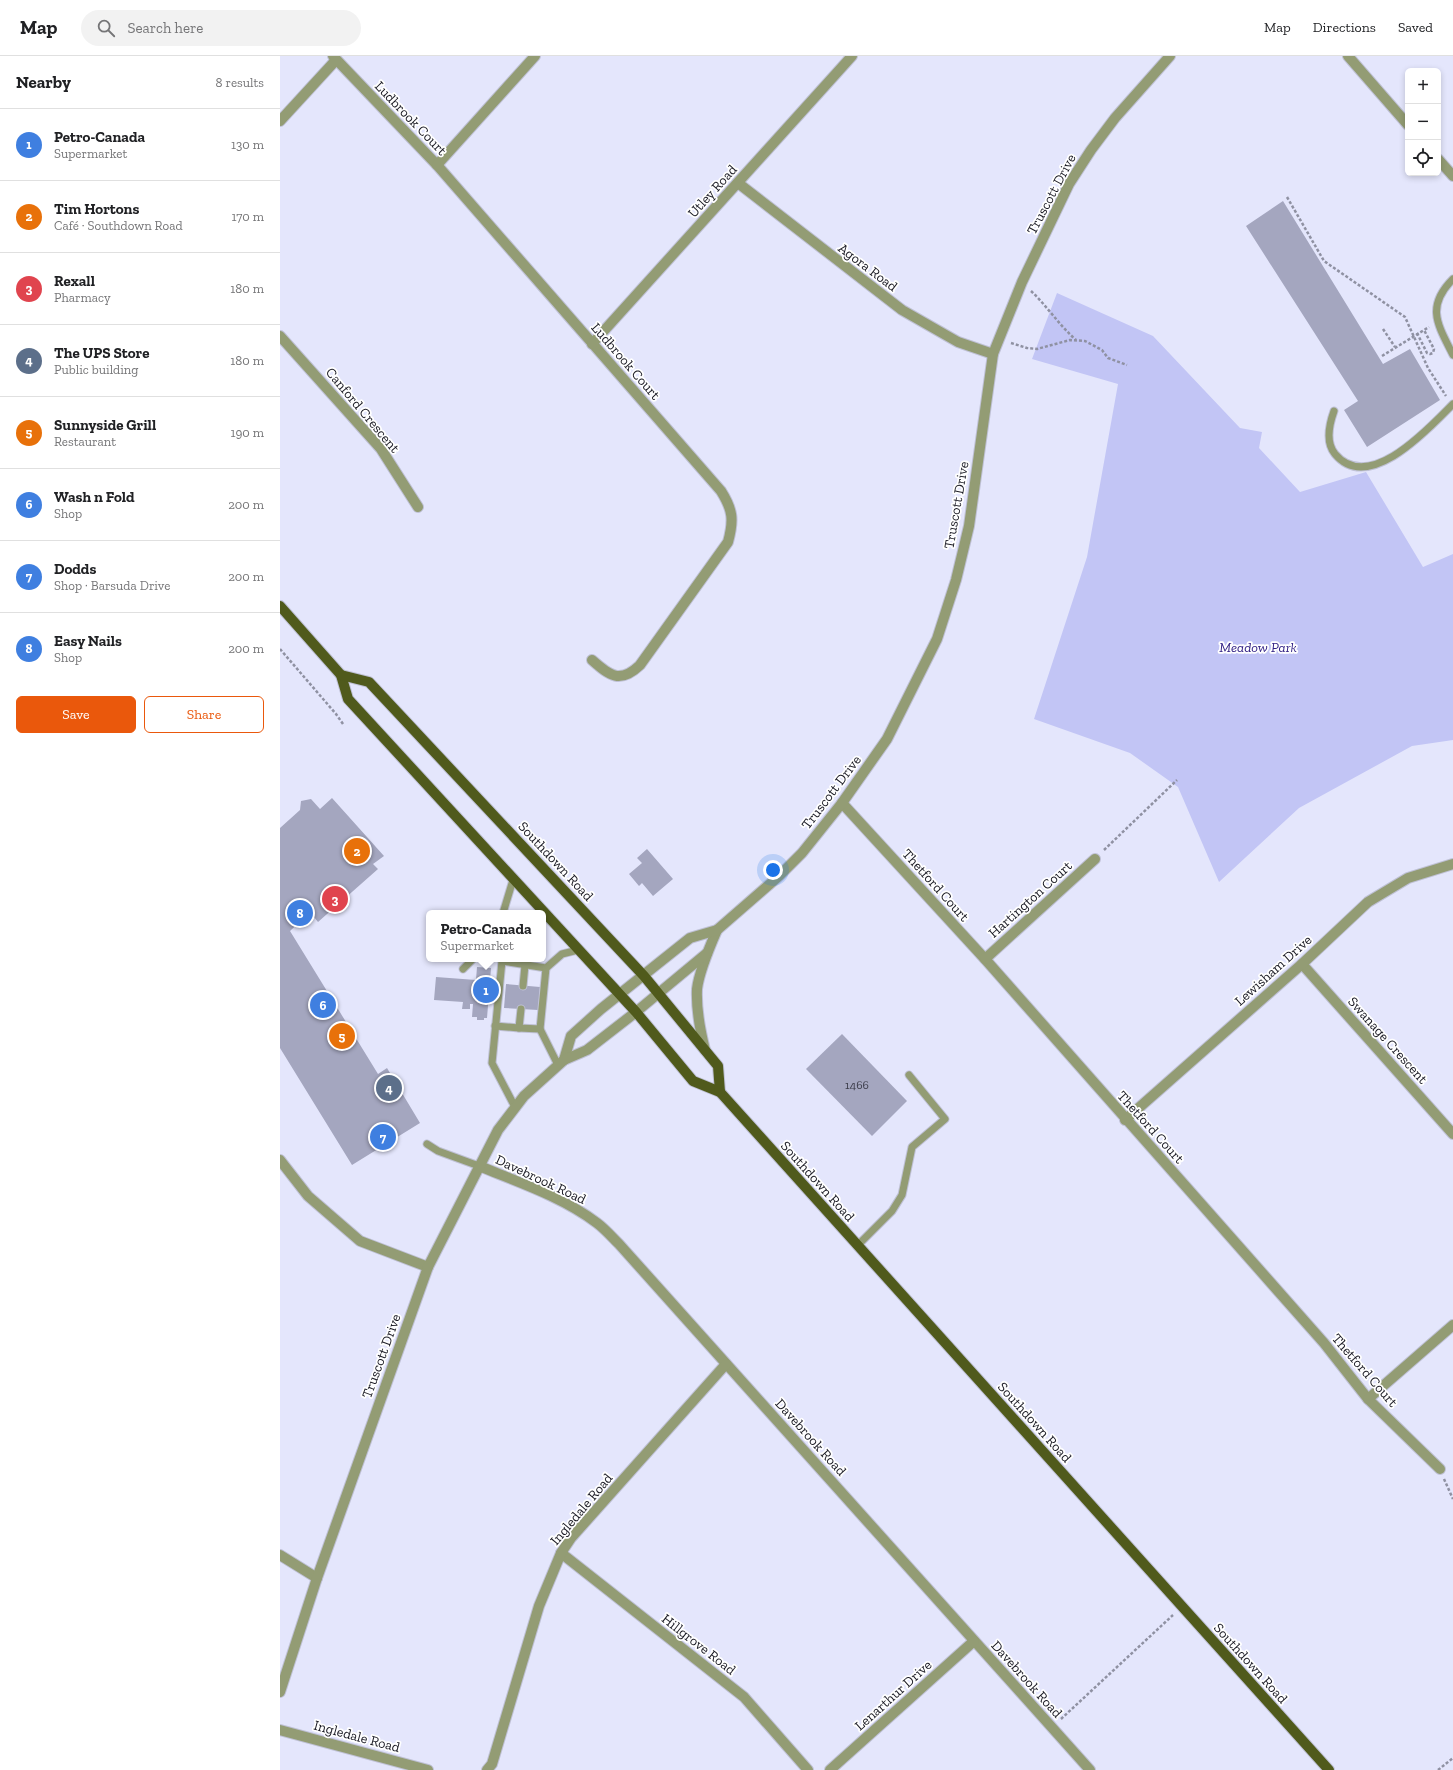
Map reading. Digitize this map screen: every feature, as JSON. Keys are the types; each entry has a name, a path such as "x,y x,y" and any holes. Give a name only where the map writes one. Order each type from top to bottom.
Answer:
{"main road":[{"name":"Southdown Road","path":"280,606 341,675 348,698 541,910"},
{"name":"Southdown Road","path":"341,675 370,682 644,976 718,1066 720,1092"},
{"name":"Southdown Road","path":"546,916 636,1012 693,1081 720,1092 1329,1770"}],"street":[{"path":"437,165 535,56"},
{"name":"Utley Road","path":"592,344 852,56"},
{"name":"Truscott Drive","path":"561,1062 571,1036 619,994 644,976 690,938 717,930 779,876 802,853 842,803 887,739 937,639 956,580 969,526 993,354 1022,282 1070,184 1091,150 1115,118 1170,56"},
{"path":"1348,56 1405,122"},
{"path":"280,122 334,58"},
{"name":"Ludbrook Court","path":"334,58 437,165 721,491 730,504 732,525 728,542 640,665 631,673 619,677 607,674 592,660"},
{"path":"1441,162 1453,176"},
{"name":"Agora Road","path":"738,183 902,310 958,342 993,354"},
{"name":"Canford Crescent","path":"280,336 381,449 418,507"},
{"name":"Thetford Court","path":"842,803 985,959 1125,1120 1324,1343 1368,1399 1440,1469"},
{"name":"Hartington Court","path":"985,959 1095,859"},
{"name":"Lewisham Drive","path":"1125,1120 1302,964 1368,902 1408,878 1453,864"},
{"name":"Truscott Drive","path":"280,1692 317,1578 428,1267 498,1130 524,1096 561,1062 587,1050 659,994 707,953 717,930"},
{"path":"705,1050 698,1019 697,987 707,953"},
{"name":"Swanage Crescent","path":"1302,964 1453,1134"},
{"path":"280,1160 308,1196 360,1241 428,1267"},
{"name":"Davebrook Road","path":"479,1166 555,1199 597,1223 619,1244 1090,1770"},
{"path":"1368,1399 1453,1324"},
{"name":"Ingledale Road","path":"487,1770 492,1764 539,1606 561,1553 571,1538 726,1364"},
{"name":"Hillgrove Road","path":"561,1553 744,1697 808,1770"},
{"path":"280,1555 317,1578"},
{"name":"Lenarthur Drive","path":"830,1770 974,1641"},
{"name":"Ingledale Road","path":"280,1730 428,1770"}],"lane":[{"path":"1453,278 1444,288 1438,300 1437,322 1453,355"},
{"path":"1334,411 1329,424 1328,439 1335,454 1344,462 1355,466 1372,466 1394,457 1431,427 1452,404"},
{"path":"504,910 513,880"},
{"path":"561,1062 540,1029 546,968 562,954 578,950"},
{"path":"463,969 470,962"},
{"path":"502,962 492,1063 515,1107"},
{"path":"514,962 546,968"},
{"path":"523,986 525,964"},
{"path":"519,1028 521,1009"},
{"path":"495,1026 540,1029"},
{"path":"857,1246 892,1211 902,1195 912,1147 945,1119 909,1075"},
{"path":"427,1144 438,1151 479,1166"}],"path":[{"path":"1287,196 1324,261 1405,316 1427,353 1434,353 1434,349 1424,330"},
{"path":"1022,282 1043,302 1064,330 1076,340"},
{"path":"1382,356 1437,322"},
{"path":"1383,329 1395,348"},
{"path":"1416,334 1428,368 1452,404"},
{"path":"999,338 1027,348 1037,349 1076,340 1085,341 1098,348 1108,358 1127,365"},
{"path":"280,649 343,724"},
{"path":"1095,859 1177,780"},
{"path":"1440,1469 1453,1499"},
{"path":"1052,1727 1182,1607"},
{"path":"1438,1770 1453,1758"}],"green space":[{"name":"Meadow Park","path":"1057,293 1153,336 1240,428 1262,432 1259,448 1300,492 1366,472 1423,567 1453,554 1453,740 1412,746 1299,808 1219,882 1178,787 1130,753 1034,719 1087,557 1118,384 1032,359"}],"building":[{"path":"1283,201 1383,364 1410,349 1440,400 1367,447 1344,410 1358,401 1246,226"},
{"path":"332,798 384,856 373,864 378,869 318,922 310,912 290,931 378,1074 387,1068 420,1123 352,1165 280,1048 280,828 300,810 301,801 311,799 320,809"},
{"path":"647,849 673,879 653,896 642,883 639,886 629,874 642,863 637,858"},
{"path":"477,967 491,968 487,1018 484,1018 484,1020 477,1020 477,1017 472,1017 473,1004 470,1004 470,1009 462,1009 463,1002 434,1000 436,977 476,980"},
{"path":"506,984 540,987 538,1010 504,1008"},
{"path":"842,1034 907,1101 872,1136 806,1069"}],"place":[{"name":"Tim Hortons","path":"357,851"},
{"name":"Rexall","path":"335,899"},
{"name":"Easy Nails","path":"300,913"},
{"name":"Petro-Canada","path":"486,990"},
{"name":"Wash n Fold","path":"323,1005"},
{"name":"Sunnyside Grill","path":"342,1036"},
{"name":"The UPS Store","path":"389,1088"},
{"name":"Dodds","path":"383,1137"}]}
